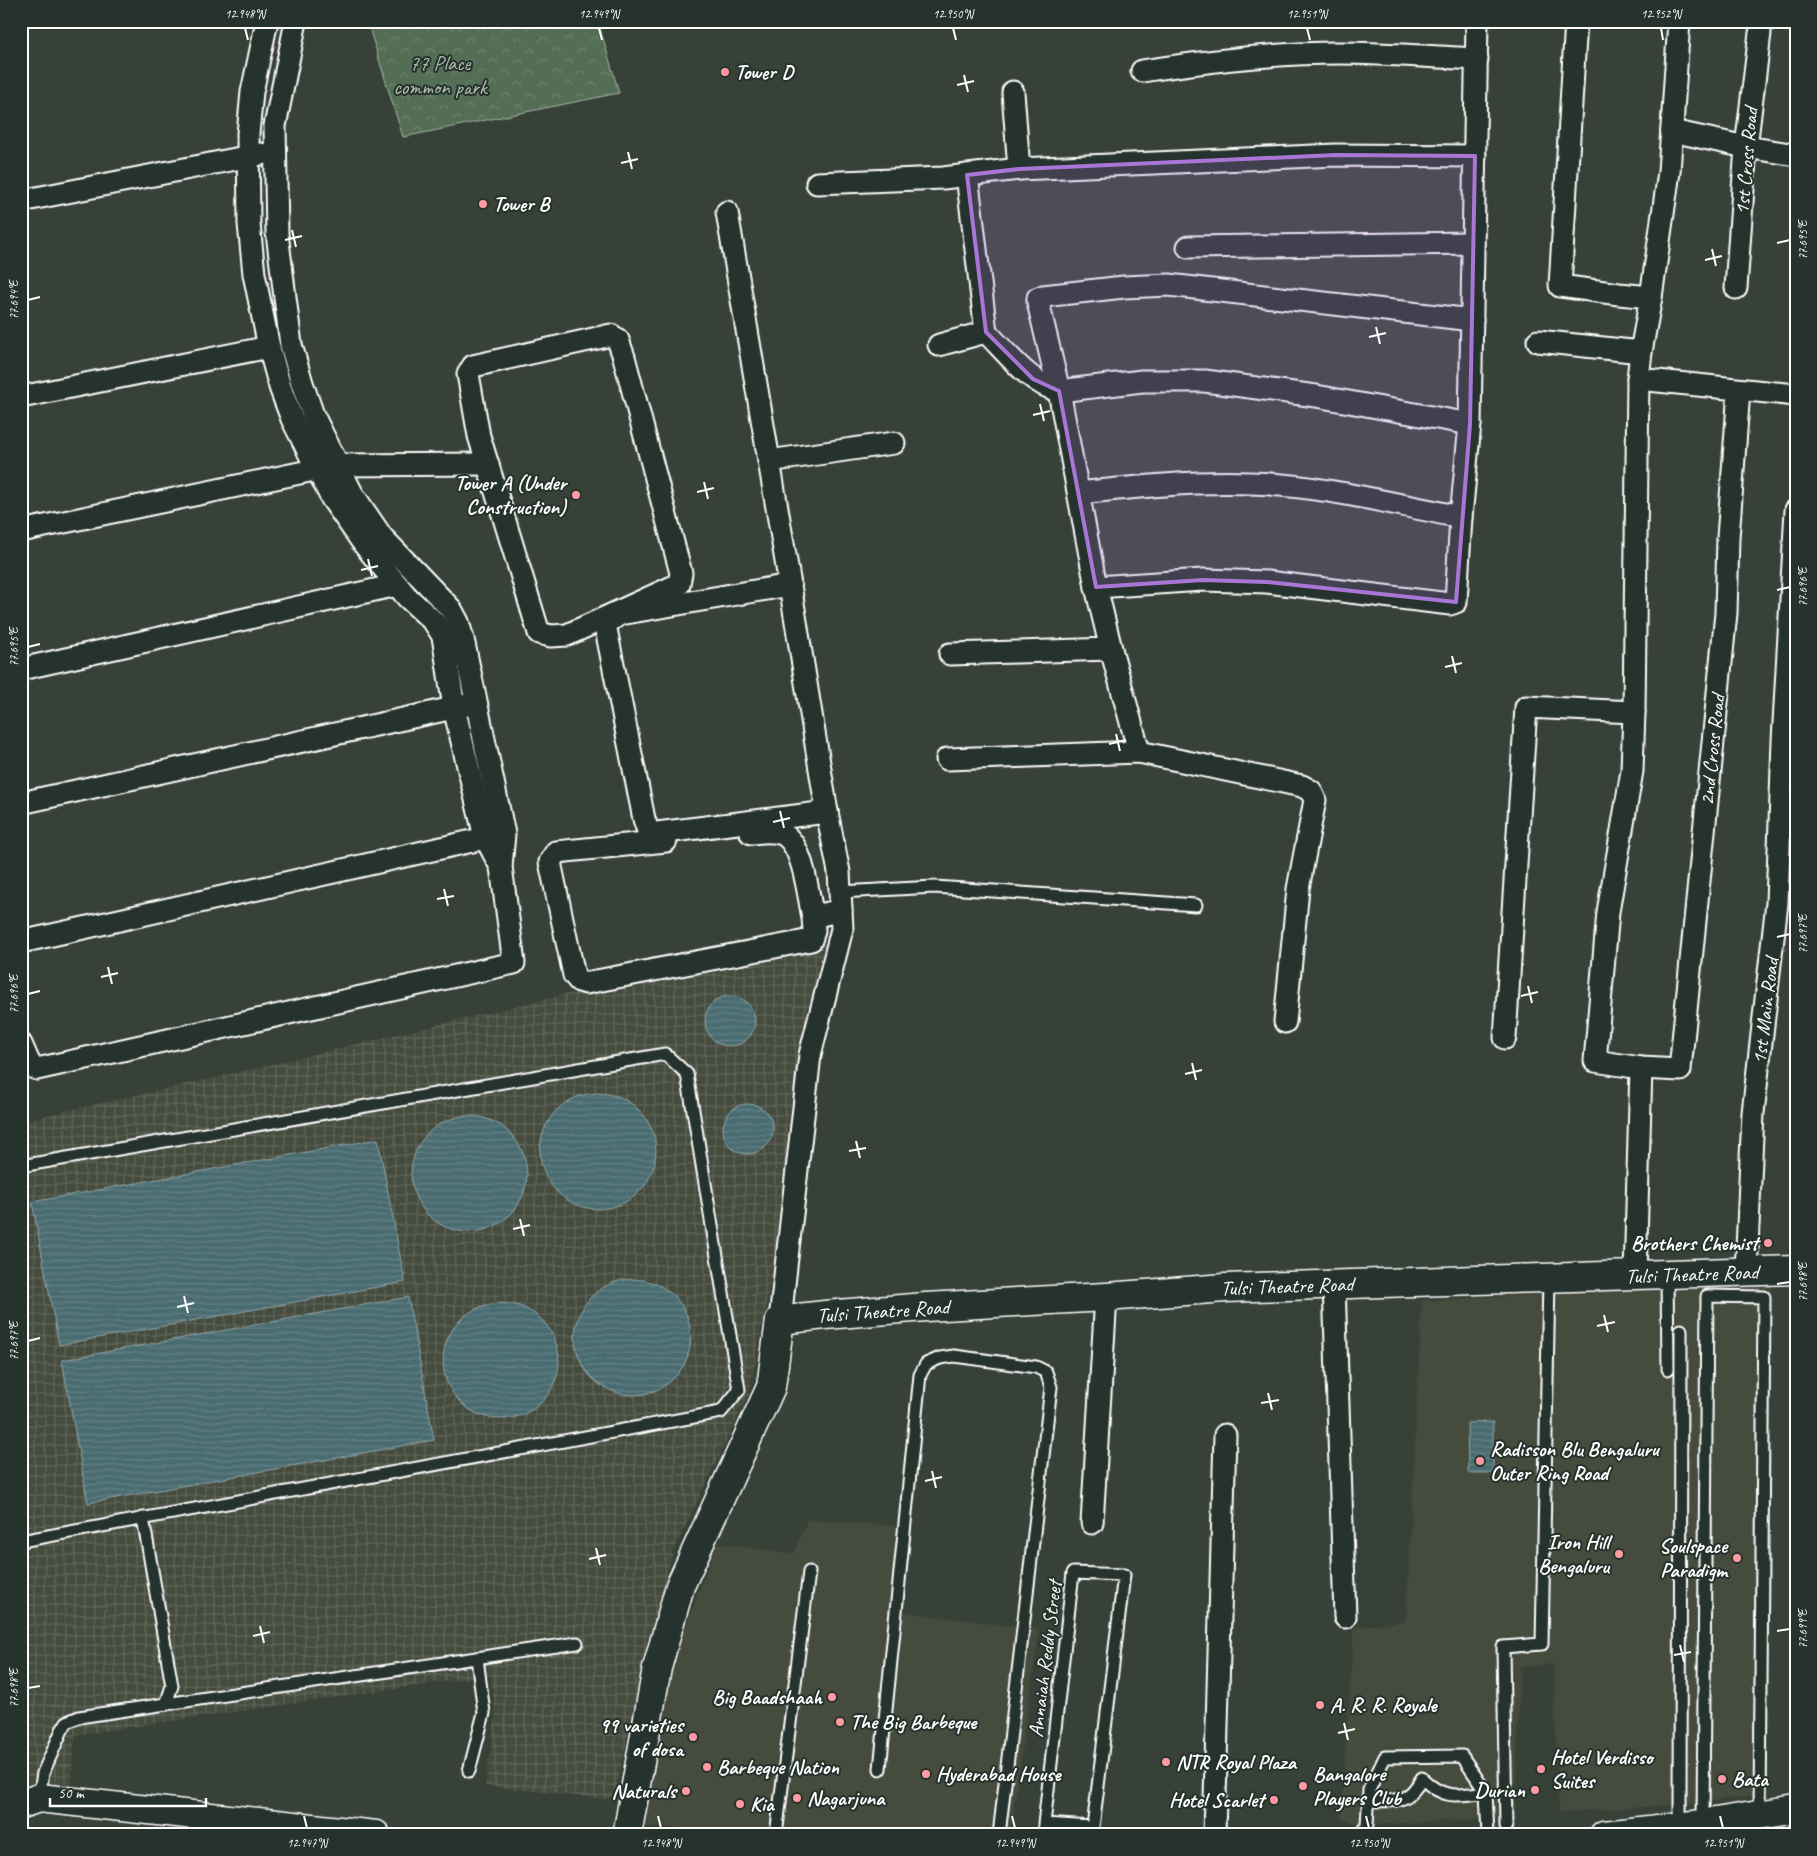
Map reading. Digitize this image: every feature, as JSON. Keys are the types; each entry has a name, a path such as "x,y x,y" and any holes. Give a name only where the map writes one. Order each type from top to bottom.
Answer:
{"street":[{"path":"267,21 252,92 248,158 249,224 254,274 269,347 280,387 292,419 337,506 362,543 397,586 434,622 443,636 454,708 495,836"},
{"path":"21,1044 31,1066 37,1069 514,963 477,703 458,622 451,609 382,536 352,493 313,415 291,345 277,233 275,126 296,21"},
{"path":"1096,586 1203,580 1267,582 1450,604 1456,602 1458,596 1461,517 1470,424 1477,21"},
{"path":"1576,21 1560,286 1651,297"},
{"path":"1635,1276 1642,1068 1595,1061 1608,912 1632,771 1638,379 1651,297 1672,131 1679,21"},
{"name":"1st Cross Road","path":"1736,288 1746,148 1760,33"},
{"path":"1142,71 1179,65 1279,55 1340,53 1476,59"},
{"path":"1013,92 1019,169"},
{"path":"1672,131 1746,148 1796,155"},
{"path":"21,201 248,158 275,151"},
{"path":"817,184 943,178 1019,169 1336,155 1475,156"},
{"path":"967,175 986,332 1033,379 1048,388 1059,391 1142,381 1205,381 1316,396 1470,424"},
{"path":"627,1835 657,1668 680,1586 771,1388 810,1055 842,930 839,872 827,812 728,212"},
{"path":"1188,247 1473,243"},
{"path":"1139,752 1096,586 1059,391 1038,298 1124,286 1169,285 1472,320"},
{"path":"939,345 986,332"},
{"path":"611,335 618,340 624,357 681,573 679,584 567,636 552,636 539,633 488,464 479,436 469,386 468,374 473,366 611,335"},
{"path":"1538,341 1641,352"},
{"path":"21,397 269,347"},
{"path":"1638,379 1796,395"},
{"name":"2nd Cross Road","path":"1642,1068 1680,1070 1726,613 1728,538 1739,390"},
{"path":"769,461 894,443"},
{"path":"21,531 317,469 338,466 488,464"},
{"path":"1079,493 1150,485 1250,483 1313,489 1461,517"},
{"name":"1st Main Road","path":"1746,1272 1753,1113 1777,903 1783,741 1796,510"},
{"path":"790,585 620,614 605,624 644,819 649,834 827,812"},
{"path":"21,669 397,586"},
{"path":"950,654 1111,649"},
{"path":"21,803 477,703"},
{"path":"1504,1038 1526,707 1634,712"},
{"path":"947,759 1139,752 1302,786 1311,791 1315,800 1298,889 1285,1022"},
{"path":"773,831 786,836 798,851 813,917 814,931 811,940 586,983 574,976 550,862 556,852 773,831"},
{"path":"21,942 495,836"},
{"path":"813,917 841,901"},
{"name":"Tulsi Theatre Road","path":"780,1320 926,1307 1225,1288 1796,1270"},
{"path":"1334,1284 1345,1617"},
{"path":"1092,1523 1106,1297"},
{"path":"1214,1835 1225,1435"},
{"path":"30,1801 376,1835"},
{"path":"1604,1835 1691,1825 1796,1809"}],"lane":[{"path":"841,901 935,886 1196,904"},
{"path":"21,1166 665,1054 687,1074 739,1390 721,1412 21,1541"},
{"path":"1667,1275 1668,1369"},
{"path":"1506,1826 1503,1647 1542,1644 1549,1278"},
{"path":"1691,1825 1707,1296 1764,1296 1760,1815"},
{"path":"1681,1330 1691,1825"},
{"path":"880,1769 920,1374 926,1364 940,1358 954,1356 1036,1366 1046,1372 1052,1387 999,1835"},
{"path":"144,1518 172,1686 166,1704"},
{"path":"776,1835 807,1610 809,1572"},
{"name":"Annaiah Reddy Street","path":"1073,1573 1124,1575 1092,1831 1044,1824 1073,1573"},
{"path":"30,1801 62,1730 67,1722 79,1718 577,1643"},
{"path":"469,1771 484,1713 477,1658"},
{"path":"1360,1835 1367,1824 1369,1790 1385,1757 1462,1756 1486,1792 1488,1835"},
{"path":"1368,1801 1403,1800 1415,1790 1422,1778 1431,1788 1454,1796 1486,1792"}],"highlighted area":[{"path":"1336,155 1475,156 1470,424 1456,602 1267,582 1203,580 1096,587 1059,391 1033,379 986,332 967,175 1019,169"}],"shaded area":[{"path":"836,942 749,1394 673,1552 647,1646 614,1800 485,1786 496,1715 490,1675 75,1735 71,1787 21,1783 21,1121 214,1078 579,991"},
{"path":"1771,1280 1767,1794 1688,1804 1559,1812 1553,1664 1520,1667 1515,1816 1506,1812 1488,1819 1367,1825 1341,1819 1354,1627 1406,1621 1422,1301"},
{"path":"807,1520 905,1526 903,1612 1039,1630 1010,1835 763,1835 643,1826 671,1666 717,1543 794,1554"}],"green space":[{"name":"77 Place common park","path":"367,21 598,21 619,93 403,137"}],"water":[{"path":"730,996 744,1000 751,1007 755,1021 751,1035 744,1042 730,1046 716,1042 709,1035 705,1021 709,1007 716,1000"},
{"path":"598,1093 620,1097 639,1110 652,1129 656,1151 652,1173 639,1192 620,1205 598,1209 576,1205 557,1192 544,1173 540,1151 544,1129 557,1110 576,1097"},
{"path":"748,1104 762,1108 769,1115 773,1129 769,1143 762,1150 748,1154 734,1150 727,1143 723,1129 727,1115 734,1108"},
{"path":"469,1116 491,1120 510,1133 523,1152 527,1174 523,1196 510,1215 491,1228 469,1232 447,1228 428,1215 415,1196 411,1174 415,1152 428,1133 447,1120"},
{"path":"378,1139 405,1282 59,1345 32,1202"},
{"path":"633,1279 655,1283 674,1296 687,1315 691,1337 687,1359 674,1378 655,1391 633,1395 611,1391 592,1378 579,1359 575,1337 579,1315 592,1296 611,1283"},
{"path":"408,1297 434,1440 88,1503 62,1360"},
{"path":"501,1303 523,1307 542,1320 555,1339 559,1361 555,1383 542,1402 523,1415 501,1419 479,1415 460,1402 447,1383 443,1361 447,1339 460,1320 479,1307"},
{"path":"1493,1422 1493,1473 1468,1473 1467,1423"}],"place":[{"name":"Tower D","path":"725,72"},
{"name":"Tower B","path":"483,204"},
{"name":"Tower A (Under Construction)","path":"576,495"},
{"name":"Brothers Chemist","path":"1768,1243"},
{"name":"Radisson Blu Bengaluru Outer Ring Road","path":"1480,1461"},
{"name":"Iron Hill Bengaluru","path":"1619,1554"},
{"name":"Soulspace Paradigm","path":"1737,1558"},
{"name":"Big Baadshaah","path":"832,1697"},
{"name":"A. R. R. Royale","path":"1320,1705"},
{"name":"The Big Barbeque","path":"840,1722"},
{"name":"99 varieties of dosa","path":"693,1737"},
{"name":"NTR Royal Plaza","path":"1166,1762"},
{"name":"Barbeque Nation","path":"707,1767"},
{"name":"Hotel Verdisso Suites","path":"1541,1769"},
{"name":"Hyderabad House","path":"926,1774"},
{"name":"Bata","path":"1722,1779"},
{"name":"Bangalore Players Club","path":"1303,1786"},
{"name":"Durian","path":"1535,1790"},
{"name":"Naturals","path":"686,1791"},
{"name":"Nagarjuna","path":"797,1798"},
{"name":"Hotel Scarlet","path":"1274,1800"},
{"name":"Kia","path":"740,1804"}]}
